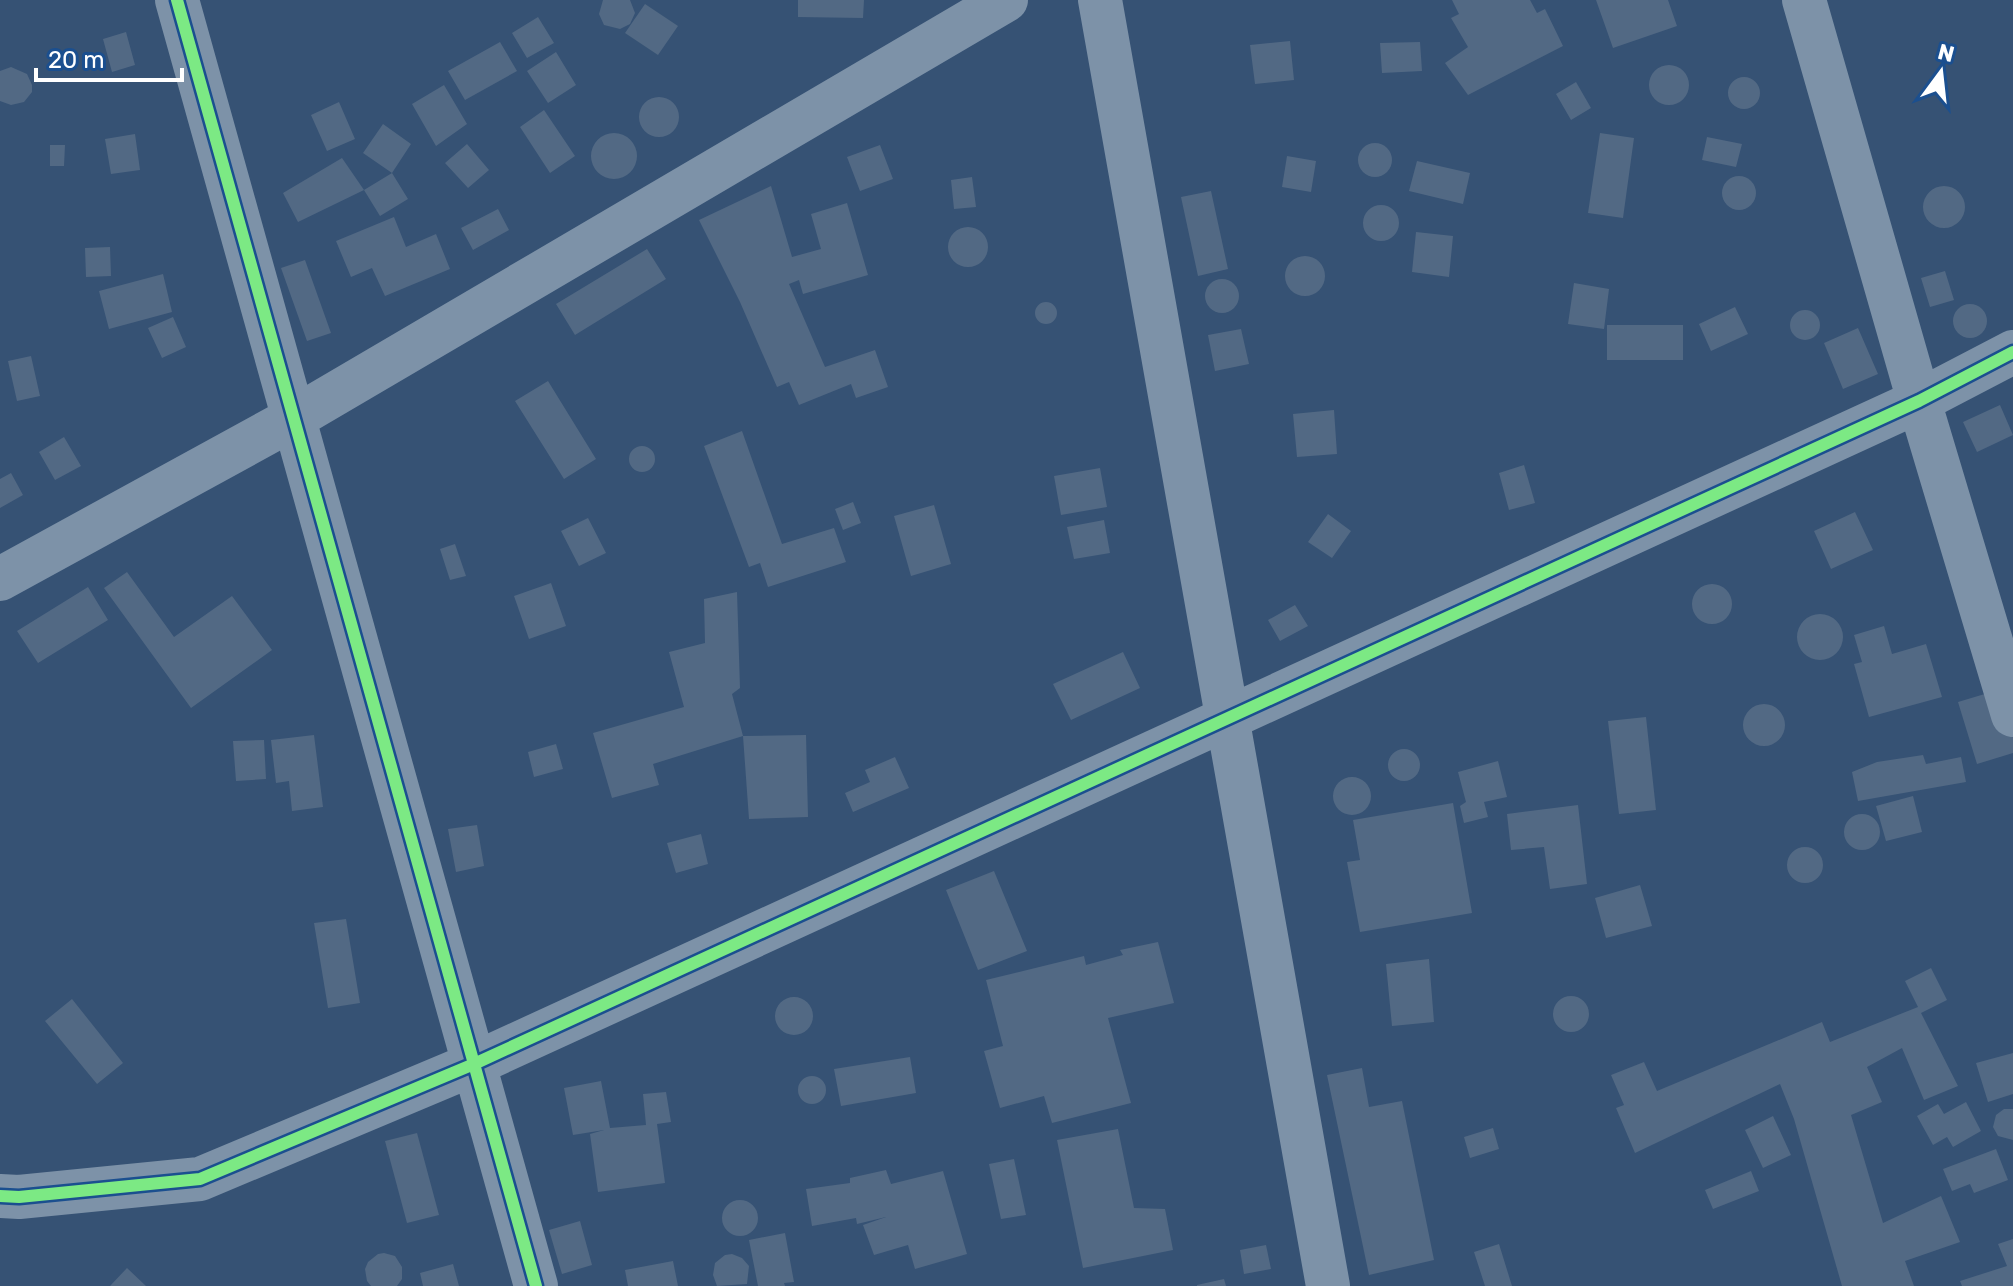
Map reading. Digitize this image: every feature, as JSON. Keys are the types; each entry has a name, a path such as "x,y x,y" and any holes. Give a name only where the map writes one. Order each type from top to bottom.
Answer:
{"street":[{"path":"177,0 536,1286"},
{"path":"0,579 294,418 1006,0"},
{"path":"1100,0 1328,1286"},
{"path":"1804,0 2013,715"},
{"path":"0,1196 19,1197 200,1179 474,1064 1919,401 2013,352"}],"building":[{"path":"603,0 630,0 635,13 630,24 620,29 604,25 599,14"},
{"path":"798,0 864,0 863,18 798,17"},
{"path":"1452,0 1530,0 1537,13 1545,9 1563,46 1468,95 1445,63 1468,47 1451,18 1459,14"},
{"path":"1596,0 1668,0 1677,26 1613,48"},
{"path":"645,4 678,26 658,55 625,33"},
{"path":"538,17 554,43 527,58 512,33"},
{"path":"126,32 135,65 112,72 103,39"},
{"path":"1290,41 1294,80 1255,84 1250,45"},
{"path":"500,42 517,71 465,100 448,71"},
{"path":"1420,42 1422,71 1382,73 1380,43"},
{"path":"556,52 576,85 548,103 527,71"},
{"path":"1669,65 1683,71 1689,85 1683,99 1669,105 1655,99 1649,85 1655,71"},
{"path":"11,67 27,74 32,92 24,102 11,105 0,101 0,71"},
{"path":"1744,77 1756,81 1760,93 1756,105 1744,109 1732,105 1728,93 1732,81"},
{"path":"1576,82 1591,108 1571,120 1556,94"},
{"path":"444,85 467,124 436,146 412,104"},
{"path":"659,97 673,103 679,117 673,131 659,137 645,131 639,117 645,103"},
{"path":"339,102 355,139 327,151 311,115"},
{"path":"544,110 575,156 550,173 520,127"},
{"path":"383,124 411,144 392,173 363,153"},
{"path":"614,133 630,140 637,156 630,172 614,179 598,172 591,156 598,140"},
{"path":"1600,133 1634,138 1623,218 1588,213"},
{"path":"135,134 140,170 111,174 105,139"},
{"path":"1707,137 1742,144 1736,167 1702,160"},
{"path":"1375,143 1387,148 1392,160 1387,172 1375,177 1363,172 1358,160 1363,148"},
{"path":"467,144 489,170 468,188 445,163"},
{"path":"50,145 65,145 64,166 50,166"},
{"path":"880,145 893,179 860,191 847,157"},
{"path":"1287,156 1316,161 1311,192 1282,187"},
{"path":"342,158 364,190 298,222 283,193"},
{"path":"1417,161 1470,173 1463,204 1409,191"},
{"path":"392,173 408,199 380,216 364,190"},
{"path":"1739,176 1751,181 1756,193 1751,205 1739,210 1727,205 1722,193 1727,181"},
{"path":"972,177 976,207 954,209 951,180"},
{"path":"771,186 792,257 821,249 811,214 847,203 868,275 803,294 799,280 789,284 825,367 875,350 888,387 856,398 851,384 799,405 789,382 777,387 740,302 699,220"},
{"path":"1944,186 1959,192 1965,207 1959,222 1944,228 1929,222 1923,207 1929,192"},
{"path":"1211,191 1228,269 1198,276 1181,197"},
{"path":"1381,205 1393,211 1399,223 1393,235 1381,241 1369,235 1363,223 1369,211"},
{"path":"498,209 509,230 473,250 461,228"},
{"path":"394,217 406,247 436,234 450,269 385,296 372,268 351,277 336,241"},
{"path":"968,227 982,233 988,247 982,261 968,267 954,261 948,247 954,233"},
{"path":"1416,232 1453,236 1449,277 1412,272"},
{"path":"110,247 111,276 86,277 85,248"},
{"path":"647,249 666,279 575,335 556,304"},
{"path":"1305,256 1319,262 1325,276 1319,290 1305,296 1291,290 1285,276 1291,262"},
{"path":"305,260 331,333 307,341 281,268"},
{"path":"1945,271 1954,300 1930,307 1921,278"},
{"path":"163,274 172,312 109,329 99,291"},
{"path":"1222,279 1234,284 1239,296 1234,308 1222,313 1210,308 1205,296 1210,284"},
{"path":"1574,283 1609,289 1604,329 1568,324"},
{"path":"1046,302 1054,305 1057,313 1054,321 1046,324 1038,321 1035,313 1038,305"},
{"path":"1970,304 1982,309 1987,321 1982,333 1970,338 1958,333 1953,321 1958,309"},
{"path":"1735,307 1748,334 1711,351 1699,324"},
{"path":"1805,310 1816,314 1820,325 1816,336 1805,340 1794,336 1790,325 1794,314"},
{"path":"173,317 186,347 162,358 148,328"},
{"path":"1607,325 1683,325 1683,360 1607,360"},
{"path":"1858,328 1878,374 1843,389 1824,343"},
{"path":"1241,329 1249,364 1215,371 1208,335"},
{"path":"31,356 40,396 17,401 8,361"},
{"path":"548,381 596,459 564,479 515,401"},
{"path":"2000,405 2013,435 1977,452 1963,422"},
{"path":"1334,410 1337,454 1297,457 1293,414"},
{"path":"742,431 782,544 834,528 846,562 768,587 760,563 749,567 704,446"},
{"path":"64,437 81,466 55,480 39,452"},
{"path":"642,446 651,450 655,459 651,468 642,472 633,468 629,459 633,450"},
{"path":"1524,465 1535,503 1509,510 1499,473"},
{"path":"1100,468 1107,507 1061,515 1054,476"},
{"path":"11,473 23,495 0,508 0,479"},
{"path":"853,502 861,523 843,530 835,509"},
{"path":"934,505 951,564 911,576 894,516"},
{"path":"1855,512 1873,550 1831,569 1814,531"},
{"path":"1328,514 1351,531 1332,558 1308,542"},
{"path":"588,518 606,553 579,566 561,531"},
{"path":"1104,520 1110,553 1074,559 1067,527"},
{"path":"455,544 466,576 450,580 440,549"},
{"path":"127,572 174,637 232,596 272,650 191,708 104,588"},
{"path":"551,583 566,626 529,639 514,596"},
{"path":"1712,584 1726,590 1732,604 1726,618 1712,624 1698,618 1692,604 1698,590"},
{"path":"88,587 108,620 38,663 17,631"},
{"path":"737,592 740,688 732,694 743,736 653,764 659,785 612,798 593,733 684,707 669,652 705,643 704,599"},
{"path":"1295,605 1308,626 1280,641 1268,620"},
{"path":"1820,614 1836,621 1843,637 1836,653 1820,660 1804,653 1797,637 1804,621"},
{"path":"1884,626 1892,654 1926,644 1942,697 1869,717 1854,664 1862,662 1854,635"},
{"path":"1123,652 1140,688 1071,720 1053,684"},
{"path":"1998,690 2013,738 2013,753 1977,764 1958,702"},
{"path":"1764,704 1779,710 1785,725 1779,740 1764,746 1749,740 1743,725 1749,710"},
{"path":"1646,717 1656,810 1619,814 1608,721"},
{"path":"314,735 323,807 292,811 289,781 276,783 271,740"},
{"path":"806,735 808,817 749,819 743,736"},
{"path":"264,740 266,779 236,781 233,741"},
{"path":"556,744 563,769 534,777 528,752"},
{"path":"1404,749 1415,754 1420,765 1415,776 1404,781 1393,776 1388,765 1393,754"},
{"path":"1923,755 1926,764 1961,757 1966,782 1858,801 1852,772 1877,762"},
{"path":"895,757 909,788 853,812 845,793 870,782 865,770"},
{"path":"1498,761 1507,797 1484,802 1488,817 1464,823 1460,806 1466,802 1458,772"},
{"path":"1352,777 1366,782 1371,796 1366,810 1352,815 1338,810 1333,796 1338,782"},
{"path":"1913,796 1922,832 1886,841 1876,806"},
{"path":"1453,803 1472,913 1360,932 1347,862 1360,860 1353,820"},
{"path":"1578,805 1587,884 1550,889 1544,847 1511,850 1507,814"},
{"path":"1862,814 1875,819 1880,832 1875,845 1862,850 1849,845 1844,832 1849,819"},
{"path":"477,825 484,866 456,872 448,829"},
{"path":"701,834 708,864 676,873 667,843"},
{"path":"1805,847 1818,852 1823,865 1818,878 1805,883 1792,878 1787,865 1792,852"},
{"path":"994,871 1027,951 978,970 946,890"},
{"path":"1640,885 1652,926 1606,938 1595,898"},
{"path":"346,919 360,1003 328,1008 314,923"},
{"path":"1158,942 1174,1003 1108,1018 1131,1103 1052,1123 1044,1096 1000,1108 984,1051 1003,1046 986,980 1084,956 1086,965 1123,955 1120,950"},
{"path":"1429,959 1434,1022 1392,1026 1386,964"},
{"path":"1931,968 1947,1000 1921,1013 1958,1086 1924,1100 1902,1048 1867,1067 1882,1102 1851,1115 1883,1223 1941,1196 1960,1242 1905,1261 1914,1286 1842,1286 1794,1119 1780,1084 1635,1153 1616,1108 1624,1105 1611,1075 1644,1062 1657,1091 1822,1022 1830,1042 1918,1007 1905,981"},
{"path":"1571,996 1584,1001 1589,1014 1584,1027 1571,1032 1558,1027 1553,1014 1558,1001"},
{"path":"794,997 807,1003 813,1016 807,1029 794,1035 781,1029 775,1016 781,1003"},
{"path":"72,999 123,1063 97,1084 45,1021"},
{"path":"2013,1053 2013,1094 1988,1102 1976,1063"},
{"path":"910,1057 916,1093 841,1106 834,1069"},
{"path":"1362,1068 1369,1107 1402,1101 1434,1260 1369,1275 1327,1075"},
{"path":"812,1076 822,1080 826,1090 822,1100 812,1104 802,1100 798,1090 802,1080"},
{"path":"601,1081 610,1128 646,1125 643,1094 666,1092 671,1122 657,1124 665,1183 598,1192 590,1134 604,1130 573,1135 564,1088"},
{"path":"1966,1102 1981,1131 1953,1147 1947,1137 1933,1145 1917,1116 1938,1104 1944,1114"},
{"path":"2004,1109 2013,1109 2013,1140 1998,1136 1993,1127 1996,1115"},
{"path":"1773,1116 1791,1155 1763,1168 1745,1130"},
{"path":"1493,1128 1499,1149 1470,1158 1464,1137"},
{"path":"1118,1129 1134,1208 1165,1209 1173,1250 1083,1268 1057,1140"},
{"path":"417,1133 439,1215 407,1223 385,1141"},
{"path":"1996,1149 2008,1180 1974,1193 1970,1184 1952,1191 1943,1169"},
{"path":"1014,1159 1026,1215 1001,1219 989,1164"},
{"path":"886,1170 891,1184 943,1171 967,1254 915,1269 908,1245 874,1255 863,1225 886,1217 857,1224 856,1218 812,1226 806,1189 850,1183 850,1178"},
{"path":"1751,1171 1759,1191 1713,1209 1705,1190"},
{"path":"740,1200 753,1205 758,1218 753,1231 740,1236 727,1231 722,1218 727,1205"},
{"path":"580,1221 592,1265 562,1274 549,1230"},
{"path":"785,1233 794,1282 784,1283 785,1286 758,1286 749,1240"},
{"path":"2013,1239 2013,1286 1962,1286 1960,1281 2007,1266 1998,1244"},
{"path":"1499,1244 1512,1286 1485,1286 1474,1252"},
{"path":"1266,1245 1271,1269 1244,1274 1240,1250"},
{"path":"384,1253 395,1256 402,1267 402,1279 397,1286 371,1286 365,1269 368,1262"},
{"path":"732,1254 742,1258 749,1266 747,1284 717,1286 713,1275 715,1263"},
{"path":"673,1261 678,1286 628,1286 625,1270"},
{"path":"453,1264 459,1286 423,1286 420,1273"},
{"path":"127,1268 146,1286 110,1286"},
{"path":"1224,1279 1226,1286 1197,1286 1197,1285"}],"cycle path":[{"path":"177,0 536,1286"},
{"path":"0,1196 19,1197 200,1179 474,1064 1919,401 2013,352"}]}
